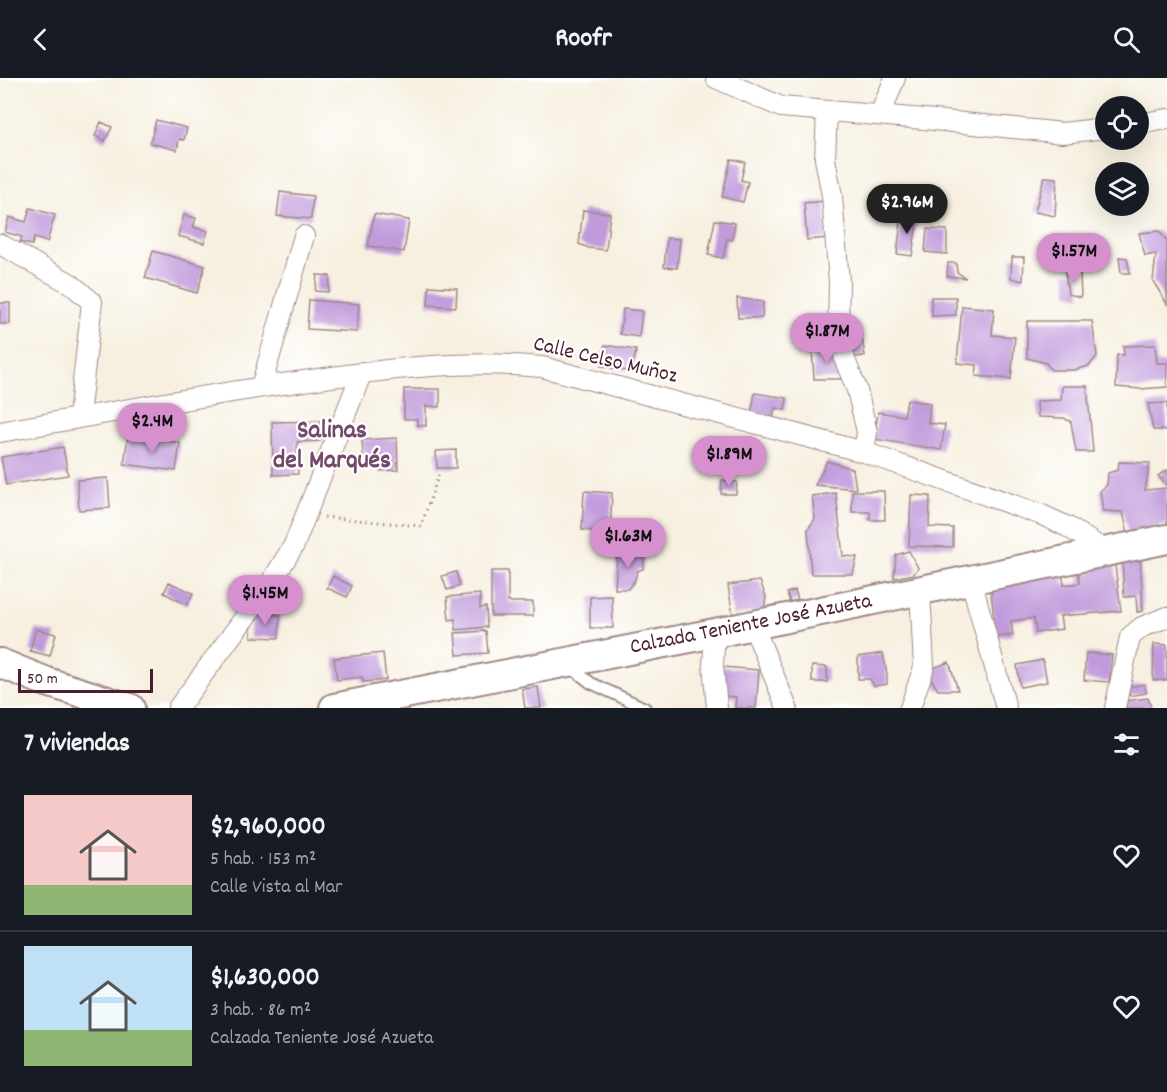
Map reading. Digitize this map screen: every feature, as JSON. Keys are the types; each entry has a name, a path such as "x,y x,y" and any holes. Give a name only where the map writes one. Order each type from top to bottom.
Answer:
{"main road":[{"name":"Calzada Teniente José Azueta","path":"334,708 715,633 1167,539"},
{"path":"0,663 47,682 130,708"}],"street":[{"path":"716,78 781,107 1063,133 1095,129"},
{"path":"880,115 895,78"},
{"path":"827,111 825,159 832,196 839,282 838,332 845,360 857,390 867,432 864,452"},
{"path":"1149,122 1167,119"},
{"path":"261,387 304,236"},
{"path":"0,244 71,284 92,302 79,417"},
{"name":"Calle Celso Muñoz","path":"0,432 79,417 362,372 503,363 542,368 864,452 1042,515 1068,527 1107,551"},
{"path":"178,708 272,580 294,545 362,372"},
{"path":"970,580 1006,708"},
{"path":"910,708 924,667 920,591"},
{"path":"1115,708 1130,638 1142,627 1167,617"},
{"path":"753,625 787,708"},
{"path":"715,633 713,665 717,708"}],"lane":[{"path":"563,663 591,683 645,708"}],"path":[{"path":"307,515 421,526 440,471"}],"building":[{"path":"156,120 187,128 184,140 179,139 177,150 150,143"},
{"path":"101,122 112,127 105,141 95,136"},
{"path":"731,159 745,162 741,180 748,182 743,202 722,197"},
{"path":"1044,177 1057,178 1055,216 1035,212"},
{"path":"280,192 313,196 311,219 277,216"},
{"path":"825,201 828,238 807,240 804,203"},
{"path":"30,208 55,215 47,242 34,238 32,245 20,242 22,237 5,232 9,217 26,222"},
{"path":"583,210 610,213 606,250 579,244"},
{"path":"902,213 918,216 912,256 897,254"},
{"path":"374,214 409,220 404,252 368,246"},
{"path":"184,215 196,218 193,227 208,231 204,243 178,236"},
{"path":"715,220 735,223 732,240 727,239 723,258 708,255"},
{"path":"927,229 947,230 947,254 925,252"},
{"path":"1159,231 1167,241 1167,304 1153,281 1156,254 1145,256 1139,233"},
{"path":"667,238 680,239 677,268 664,267"},
{"path":"153,251 205,266 197,293 145,278"},
{"path":"1012,257 1024,257 1023,281 1011,278"},
{"path":"1119,257 1127,258 1130,273 1121,273"},
{"path":"948,263 956,263 957,272 966,278 947,276"},
{"path":"1065,272 1080,274 1081,297 1068,294"},
{"path":"317,275 330,276 328,292 315,291"},
{"path":"429,286 457,288 456,307 428,305"},
{"path":"931,297 956,297 956,315 932,316"},
{"path":"737,298 763,302 762,318 738,318"},
{"path":"309,300 359,304 357,332 307,329"},
{"path":"0,303 10,303 10,324 0,324"},
{"path":"962,306 994,309 992,335 1015,337 1011,379 976,376 977,365 957,363"},
{"path":"623,309 642,311 639,337 620,334"},
{"path":"829,317 830,343 808,344 807,318"},
{"path":"1027,321 1092,321 1097,356 1089,366 1074,370 1051,370 1046,363 1027,358"},
{"path":"860,325 865,356 846,358 843,326"},
{"path":"605,345 636,350 632,372 601,366"},
{"path":"1155,345 1157,363 1167,363 1167,387 1141,389 1116,387 1117,355 1124,355 1123,346"},
{"path":"839,347 843,379 814,379 812,349"},
{"path":"1062,386 1087,386 1093,452 1076,452 1071,422 1064,418 1038,417 1037,401 1061,400"},
{"path":"404,389 440,389 440,407 426,406 426,426 417,425 417,419 404,419"},
{"path":"755,393 787,398 785,410 775,408 773,419 751,415"},
{"path":"907,400 930,403 928,423 945,425 941,450 874,439 878,412 904,416"},
{"path":"1167,403 1167,430 1153,430 1148,404"},
{"path":"327,421 320,441 297,442 298,474 273,475 272,422"},
{"path":"128,436 180,443 176,471 124,464"},
{"path":"397,438 398,470 380,471 380,466 364,467 362,440"},
{"path":"63,447 68,475 6,485 1,457"},
{"path":"456,450 456,468 437,468 436,451"},
{"path":"827,461 853,469 856,489 815,485"},
{"path":"1119,462 1150,463 1145,490 1167,488 1167,525 1128,533 1123,512 1103,511 1100,491 1107,485 1108,473 1118,470"},
{"path":"1167,470 1167,486 1158,476"},
{"path":"108,478 110,508 79,510 77,480"},
{"path":"722,480 737,482 736,494 721,494"},
{"path":"584,491 612,493 610,538 595,537 595,531 582,530"},
{"path":"852,491 884,491 885,520 870,520 870,512 852,512"},
{"path":"836,493 843,556 857,557 853,574 811,574 808,529 815,519 812,496"},
{"path":"911,495 930,496 929,527 953,528 953,547 909,546"},
{"path":"909,551 918,568 914,574 894,578 896,555"},
{"path":"645,552 643,569 637,571 635,580 628,589 615,589 617,555"},
{"path":"1140,554 1143,611 1137,612 1136,596 1124,597 1122,556"},
{"path":"1114,558 1121,611 1060,616 1062,629 1036,633 1034,618 1011,621 1013,635 989,638 987,619 994,619 990,581 1062,572 1064,585 1080,583 1077,563"},
{"path":"491,571 508,571 508,602 533,602 533,616 491,616"},
{"path":"456,572 460,586 447,590 442,576"},
{"path":"333,576 352,586 347,597 327,588"},
{"path":"760,581 766,597 764,610 733,616 728,585"},
{"path":"169,582 193,593 187,605 164,593"},
{"path":"795,590 798,600 790,602 787,593"},
{"path":"480,594 480,608 486,607 487,627 456,630 455,619 449,620 447,597"},
{"path":"612,596 613,628 590,628 590,597"},
{"path":"252,613 280,615 279,638 251,637"},
{"path":"36,629 56,634 50,656 30,651"},
{"path":"486,631 488,653 457,655 455,633"},
{"path":"1154,644 1167,645 1167,680 1153,680"},
{"path":"383,653 386,680 363,682 362,677 337,680 334,658"},
{"path":"883,653 887,684 874,686 870,679 858,679 858,657"},
{"path":"1086,653 1112,655 1109,682 1084,680"},
{"path":"1043,660 1047,682 1020,687 1017,665"},
{"path":"949,662 958,690 938,690 926,671"},
{"path":"812,666 827,667 827,682 812,682"},
{"path":"723,667 759,670 756,708 735,708 736,697 720,696"},
{"path":"1145,684 1146,693 1130,696 1127,687"},
{"path":"538,687 541,708 525,708 522,689"},
{"path":"1148,698 1151,708 1127,708 1125,701"}],"district":[{"name":"Salinas del Marqués","path":"332,446"}]}
